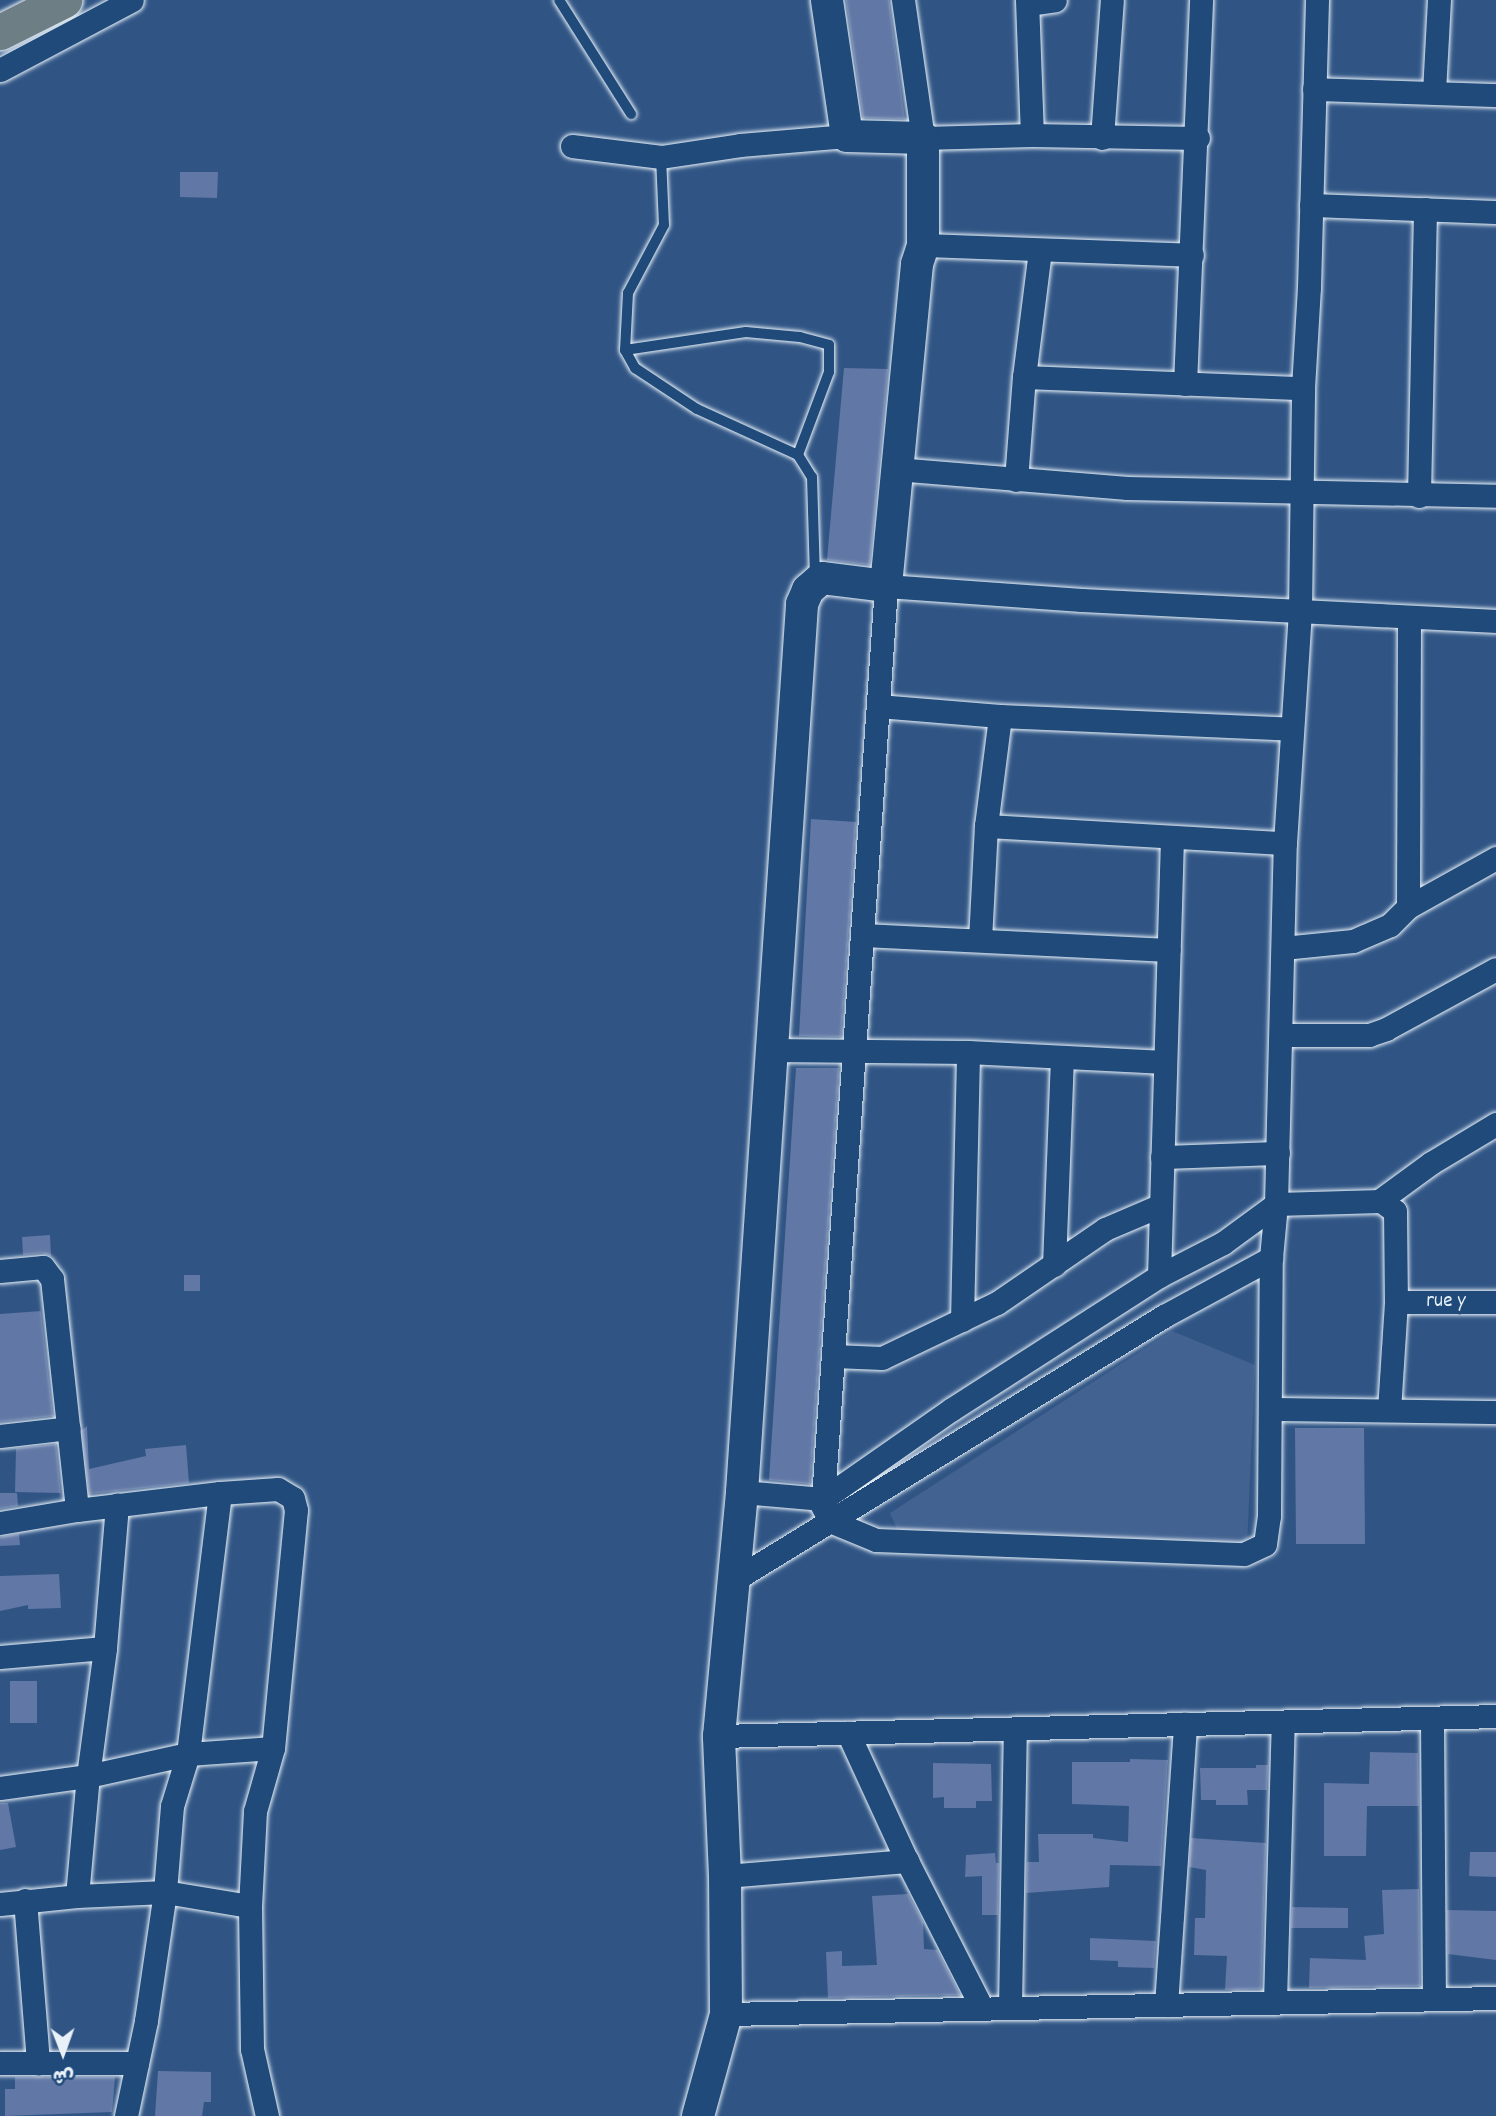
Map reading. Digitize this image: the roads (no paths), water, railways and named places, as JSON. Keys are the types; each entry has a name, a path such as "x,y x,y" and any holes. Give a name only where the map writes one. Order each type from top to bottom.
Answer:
{"main road":[{"path":"0,32 64,0"}],"street":[{"path":"0,70 132,0"},
{"path":"827,0 847,136"},
{"path":"904,0 923,138 923,245 916,264 886,586 834,1356 821,1499 830,1521 876,1540 1244,1554 1265,1544 1269,1516 1271,1258 1278,1153 1285,843 1300,610 1300,492 1317,0"},
{"path":"1032,135 1027,2 1055,0"},
{"path":"1102,138 1112,0"},
{"path":"1185,383 1198,138 1201,0"},
{"path":"1434,92 1439,0"},
{"path":"1314,89 1496,95"},
{"path":"572,146 661,158 740,145 847,136 1198,138"},
{"path":"1311,205 1496,212"},
{"path":"1419,496 1426,209"},
{"path":"923,245 1192,255"},
{"path":"1016,480 1024,377 1040,250"},
{"path":"1024,377 1303,388"},
{"path":"896,469 1016,480 1180,490 1496,496"},
{"path":"698,2116 726,2014 725,1876 719,1736 743,1492 802,604 815,583 822,578 886,586 1082,600 1496,621"},
{"path":"1408,907 1409,618"},
{"path":"878,706 1000,716 1292,729"},
{"path":"980,940 986,826 1000,716"},
{"path":"986,826 1285,843"},
{"path":"1159,1276 1172,838"},
{"path":"1283,948 1353,940 1390,925 1408,907 1496,858"},
{"path":"863,935 1169,950"},
{"path":"1281,1035 1346,1037 1378,1032 1496,969"},
{"path":"772,1050 968,1052 1164,1062"},
{"path":"962,1320 968,1052"},
{"path":"1054,1265 1062,1057"},
{"path":"1379,1201 1431,1163 1496,1124"},
{"path":"1162,1157 1278,1153"},
{"path":"743,1492 821,1499 953,1409 1159,1276 1223,1243 1276,1204 1379,1201 1395,1211 1396,1302 1389,1410"},
{"path":"834,1356 882,1358 997,1304 1105,1229 1159,1206"},
{"path":"734,1580 1164,1316 1271,1258"},
{"path":"0,1271 43,1267 52,1279 76,1510"},
{"name":"rue y","path":"1396,1302 1496,1302"},
{"path":"1271,1409 1496,1412"},
{"path":"0,1436 69,1429"},
{"path":"0,1523 76,1510 219,1493 278,1489 293,1498 296,1510 273,1748 255,1811 250,1906 252,2049 267,2116"},
{"path":"126,2116 165,1892 172,1806 188,1754 219,1493"},
{"path":"77,1896 88,1776 105,1648 117,1505"},
{"path":"0,1657 105,1648"},
{"path":"719,1736 1496,1716"},
{"path":"1432,1718 1434,1999"},
{"path":"1275,2002 1283,1721"},
{"path":"1166,2005 1185,1724"},
{"path":"1010,2008 1015,1728"},
{"path":"848,1733 906,1861 982,2008"},
{"path":"0,1788 88,1776 188,1754 273,1748"},
{"path":"725,1876 906,1861"},
{"path":"0,1904 77,1896 165,1892 250,1906"},
{"path":"25,1900 38,2063"},
{"path":"726,2014 1496,1998"},
{"path":"0,2063 137,2063"}],"lane":[{"path":"559,0 631,114"},
{"path":"661,158 664,225 628,293 625,349 635,368 698,409 798,455 812,477 815,583"},
{"path":"625,349 746,332 800,337 829,345 829,372 798,455"}]}
